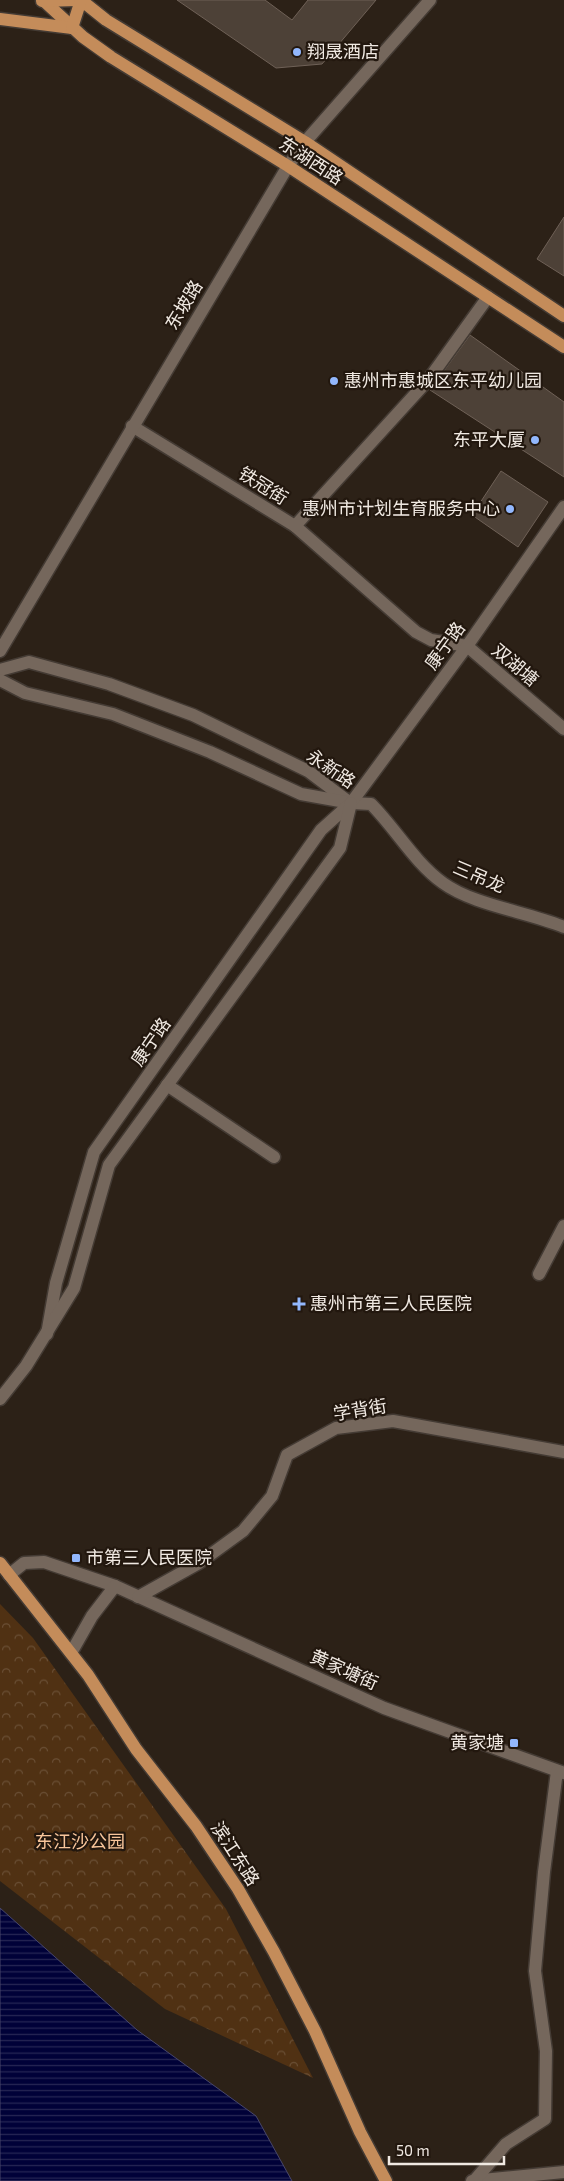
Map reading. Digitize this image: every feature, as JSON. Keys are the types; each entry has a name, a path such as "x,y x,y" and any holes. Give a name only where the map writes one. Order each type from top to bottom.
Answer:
{"main road":[{"path":"41,0 77,0"},
{"name":"东湖西路","path":"41,0 72,28 111,57 288,166 564,347"},
{"path":"0,19 72,28 81,0"},
{"name":"东湖西路","path":"81,0 111,23 305,142 564,316"},
{"name":"滨江东路","path":"0,1563 5,1574 71,1653 136,1749 196,1826 238,1889 274,1952 315,2031 360,2132 386,2181"}],"street":[{"name":"东坡路","path":"0,651 288,166 305,142 425,2"},
{"path":"295,526 430,379 488,297"},
{"name":"铁冠街","path":"132,426 295,526 416,632 431,640 466,646"},
{"name":"康宁路","path":"46,1334 56,1283 94,1152 321,830 350,803 466,646 564,507"},
{"name":"双湖塘","path":"466,646 564,729"},
{"name":"永新路","path":"0,670 29,662 109,684 194,714 308,771 350,803"},
{"name":"永新路","path":"0,680 25,692 113,714 210,752 301,794 350,803"},
{"name":"康宁路","path":"0,1399 26,1366 74,1288 109,1166 340,848 350,803"},
{"name":"三吊龙","path":"350,803 371,804 392,825 420,862 444,884 476,899 564,927"},
{"path":"167,1085 274,1157"},
{"path":"539,1274 564,1226"},
{"name":"学背街","path":"138,1596 199,1563 243,1531 272,1496 287,1455 336,1428 393,1421 564,1452"},
{"name":"黄家塘街","path":"5,1574 24,1563 44,1562 115,1586 384,1708 561,1772"},
{"path":"71,1653 92,1616 115,1586"},
{"path":"473,2181 506,2144 545,2119 546,2051 535,1971 544,1872 561,1772"},
{"path":"473,2181 564,2172"}],"green space":[{"name":"东江沙公园","path":"0,1604 33,1638 226,1909 313,2078 165,2009 0,1881"}],"shaded area":[{"path":"0,1908 137,2030 256,2116 292,2181 0,2181"}],"building":[{"path":"177,0 265,0 292,20 308,0 376,0 322,64 276,68"},
{"path":"564,217 564,276 537,259"},
{"name":"东平大厦","path":"470,335 564,402 564,477 430,390"},
{"name":"惠州市计划生育服务中心","path":"501,471 548,502 518,547 472,515"}],"place":[{"name":"翔晟酒店","path":"297,52"},
{"name":"惠州市惠城区东平幼儿园","path":"334,381"},
{"name":"东平大厦","path":"535,440"},
{"name":"惠州市计划生育服务中心","path":"510,509"},
{"name":"惠州市第三人民医院","path":"299,1304"},
{"name":"市第三人民医院","path":"76,1558"},
{"name":"黄家塘","path":"514,1743"}]}
